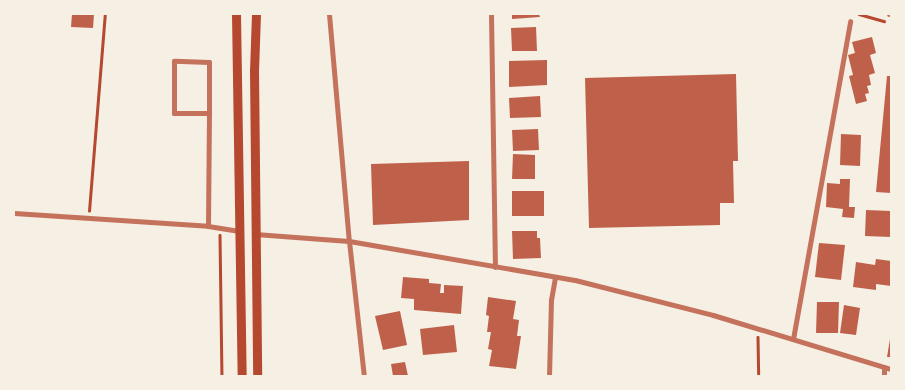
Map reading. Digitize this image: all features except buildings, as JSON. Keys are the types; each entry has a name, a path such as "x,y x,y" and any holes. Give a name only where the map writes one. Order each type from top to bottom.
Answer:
{"main road":[{"path":"236,14 238,231 242,376"},
{"path":"256,14 254,234 257,376"}],"street":[{"path":"329,14 349,241 364,376"},
{"path":"491,14 495,267"},
{"path":"793,339 850,21"},
{"path":"208,226 210,62 174,61 174,113 209,113"},
{"path":"14,212 208,226 238,231"},
{"path":"254,234 349,241 575,280 757,328 891,369"},
{"path":"549,376 551,300 555,278"},
{"path":"884,367 884,376"}],"path":[{"path":"88,218 105,14"},
{"path":"859,14 891,23"},
{"path":"220,228 222,376"},
{"path":"757,328 759,376"}]}
